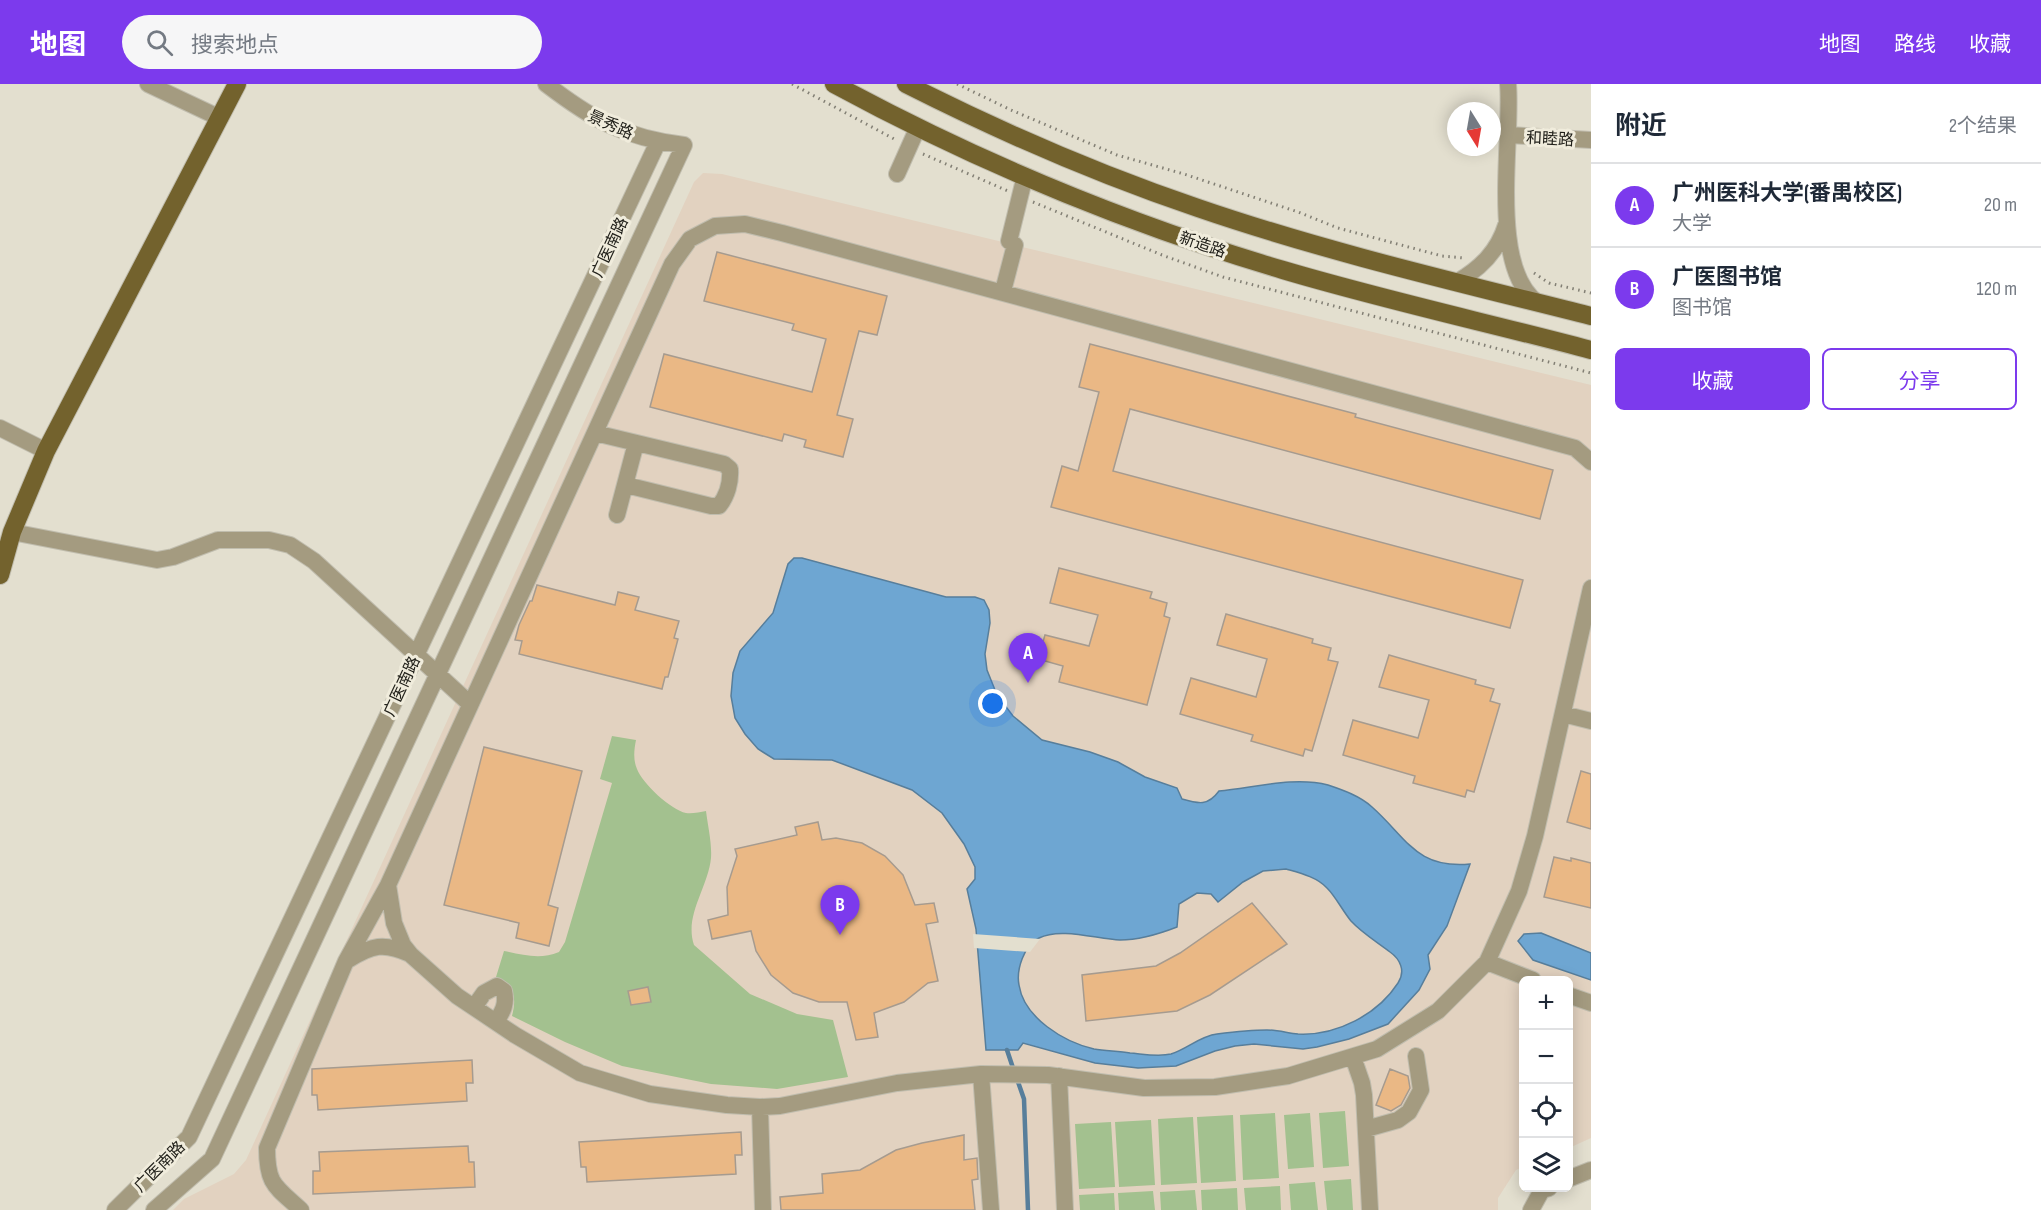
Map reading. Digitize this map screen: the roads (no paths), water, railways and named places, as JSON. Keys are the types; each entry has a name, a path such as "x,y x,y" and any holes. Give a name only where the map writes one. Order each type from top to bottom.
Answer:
{"main road":[{"path":"0,575 12,532 46,451 237,84"},
{"name":"新造路","path":"834,84 918,127 1025,176 1124,216 1268,265 1591,350"},
{"name":"新造路","path":"906,84 1008,134 1153,192 1287,236 1591,316"}],"street":[{"path":"148,84 220,118"},
{"name":"景秀路","path":"546,84 585,113 610,127 658,142 684,145"},
{"path":"1508,84 1506,224 1510,252 1520,280 1529,295 1538,303"},
{"path":"897,174 918,127"},
{"name":"和睦路","path":"1509,135 1591,140"},
{"name":"广医南路","path":"115,1210 189,1137 658,142"},
{"name":"广医南路","path":"154,1210 212,1159 684,145"},
{"path":"1003,291 1025,176"},
{"path":"301,1210 273,1184 267,1169 267,1148 346,961 388,885 672,264 690,239 715,226 745,224 1003,291 1575,448 1591,462"},
{"path":"1457,282 1478,268 1490,256 1500,241 1506,224"},
{"path":"0,428 46,451"},
{"path":"595,433 724,464 730,469 731,479 724,500 719,506 626,485"},
{"path":"616,515 636,443"},
{"path":"12,532 157,560 173,557 218,540 269,540 290,545 314,561 470,704"},
{"path":"388,885 394,923 403,945 457,996 580,1072 650,1094 760,1107 780,1106 897,1083 981,1074 1054,1076 1144,1088 1215,1087 1288,1076 1377,1049 1438,1011 1487,962 1519,891 1563,714 1591,588"},
{"path":"1563,714 1591,721"},
{"path":"346,961 364,950 379,946 395,947 411,955"},
{"path":"1487,962 1521,976"},
{"path":"474,1007 484,993 497,986 504,991 506,999 505,1009 496,1022"},
{"path":"1573,996 1591,1003"},
{"path":"1366,1129 1398,1120 1409,1112 1421,1090 1416,1056"},
{"path":"1353,1057 1362,1083 1370,1210"},
{"path":"981,1074 991,1210"},
{"path":"1054,1076 1065,1210"},
{"path":"760,1107 763,1210"},
{"path":"1573,1177 1591,1170"},
{"path":"1531,1210 1541,1192"}],"water":[{"path":"794,558 802,558 946,597 975,597 984,600 989,610 990,623 985,654 987,670 997,695 1013,716 1042,740 1090,752 1118,762 1145,777 1177,788 1182,799 1193,802 1203,803 1219,791 1288,782 1328,785 1367,803 1404,840 1424,856 1437,862 1470,864 1447,926 1428,955 1430,969 1419,990 1388,1024 1349,1039 1303,1049 1254,1044 1235,1046 1176,1066 1138,1068 1095,1063 1023,1043 1018,1050 986,1050 976,929 967,889 975,879 975,867 964,844 942,813 912,790 832,760 774,759 758,749 735,718 731,696 733,673 740,651 773,613 788,564","holes":["1286,869 1323,884 1351,921 1394,955 1401,966 1402,974 1390,994 1355,1021 1342,1027 1313,1034 1275,1030 1217,1034 1205,1037 1171,1054 1150,1055 1094,1049 1070,1041 1037,1018 1022,997 1018,979 1022,958 1029,946 1039,938 1057,934 1079,934 1120,940 1149,936 1177,927 1179,904 1197,893 1211,894 1218,902 1243,882 1263,871"]},
{"path":"1541,933 1591,953 1591,980 1533,960 1518,941 1524,934"}],"waterway":[{"path":"1007,1050 1014,1071"},
{"path":"1017,1079 1024,1099 1028,1210"}],"place":[{"name":"广州医科大学(番禺校区)","path":"1028,683"},
{"name":"广医图书馆","path":"840,935"}]}
